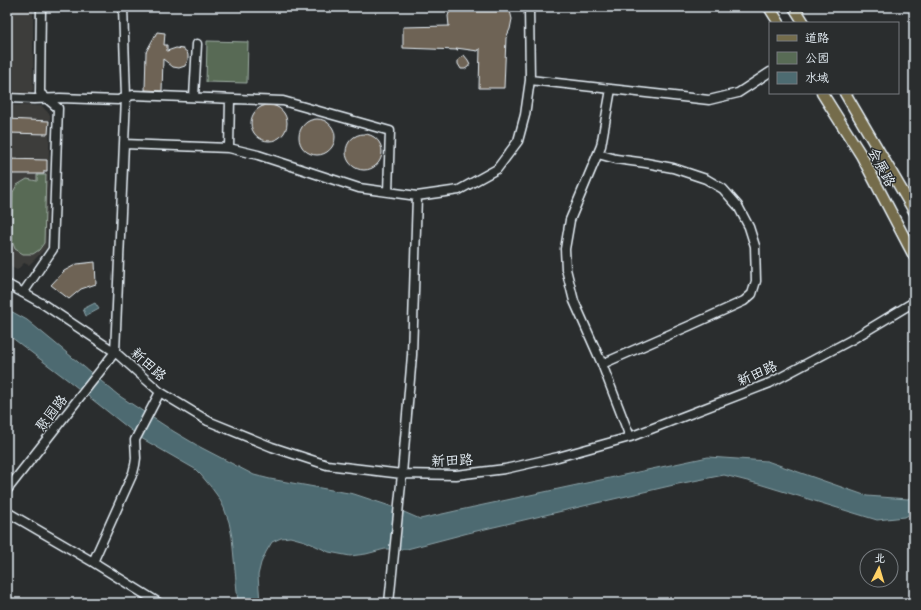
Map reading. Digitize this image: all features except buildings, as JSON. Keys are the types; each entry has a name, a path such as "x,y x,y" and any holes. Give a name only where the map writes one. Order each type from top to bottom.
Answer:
{"main road":[{"path":"769,7 778,22"},
{"path":"794,7 803,22"},
{"name":"会展路","path":"823,94 861,155 914,256"},
{"name":"会展路","path":"846,94 914,211"}],"street":[{"path":"23,293 53,249 58,108 40,93 41,7"},
{"path":"115,352 126,97 123,7"},
{"path":"124,144 229,148 258,155 359,188 417,196 459,190 497,169 518,140 525,115 530,80 529,7"},
{"path":"194,98 197,44"},
{"path":"530,80 709,100 738,93 769,73"},
{"path":"611,89 601,146 570,220 565,249 566,269 574,301 602,364 630,437"},
{"path":"7,98 118,100 134,95 283,101 390,131 388,192"},
{"path":"229,148 230,99"},
{"path":"598,154 616,159 673,168 706,179 724,189 738,206 749,227 756,246 756,281 752,294 744,300 690,326 602,364"},
{"path":"388,603 402,474 412,355 417,196"},
{"name":"新田路","path":"7,284 43,304 115,352 160,392 208,421 272,447 327,465 402,474 456,475 505,469 558,457 630,437 770,383 852,340 914,302"},
{"name":"聚园路","path":"7,490 115,352"},
{"path":"93,562 133,473 136,458 135,445 137,437 160,392"},
{"path":"7,512 93,562 158,603"}],"shaded area":[{"path":"7,7 33,7 33,90 28,93 7,92"},
{"path":"7,105 42,106 50,115 46,248 29,265 24,263 17,270 7,265"}],"green space":[{"path":"207,41 248,42 247,83 206,82"},
{"path":"37,175 46,175 44,243 39,250 33,254 23,254 15,249 12,241 13,192 17,185 27,179 37,181"}],"water":[{"path":"95,303 99,309 86,316 83,309"},
{"path":"7,309 27,320 118,395 200,447 254,475 354,494 390,506 420,519 708,457 767,461 867,496 908,499 914,494 914,512 905,517 877,520 759,484 724,475 678,484 468,533 407,549 385,549 350,556 329,552 305,541 294,538 281,538 272,542 261,563 258,575 260,603 238,603 232,537 229,522 219,498 211,487 195,469 141,438 7,334"}]}
